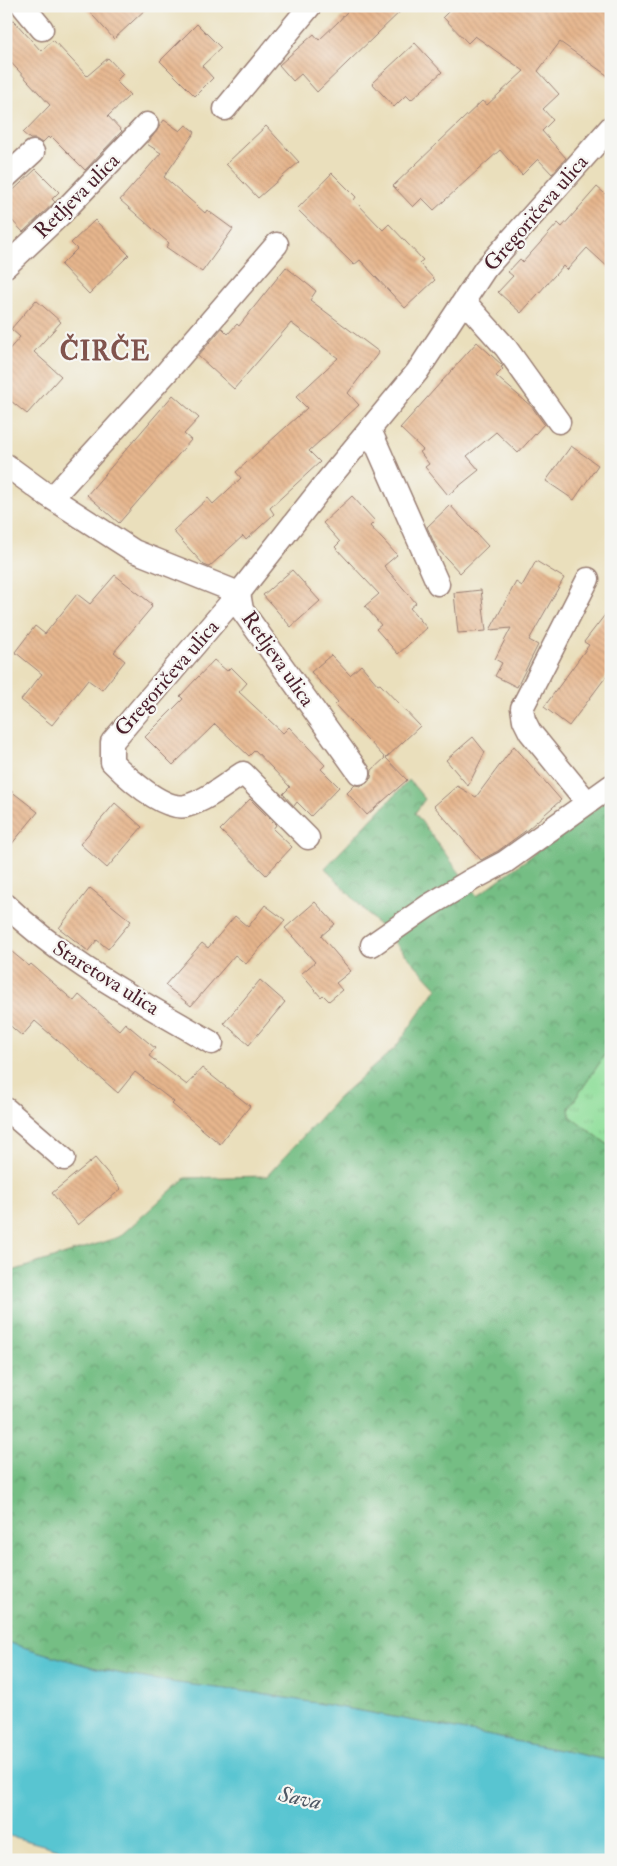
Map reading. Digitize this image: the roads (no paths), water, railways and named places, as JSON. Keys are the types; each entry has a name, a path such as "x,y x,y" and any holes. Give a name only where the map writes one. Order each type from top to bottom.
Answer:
{"street":[{"path":"23,6 42,29"},
{"path":"225,109 310,6"},
{"name":"Retljeva ulica","path":"6,266 60,215 148,124"},
{"name":"Gregoričeva ulica","path":"308,838 243,773 210,796 184,806 161,802 126,776 112,762 112,742 239,593 417,372 485,269 611,127"},
{"path":"6,177 33,152"},
{"path":"52,498 166,373 277,244"},
{"path":"464,301 506,348 559,422"},
{"path":"370,430 438,584"},
{"name":"Retljeva ulica","path":"6,465 52,498 134,550 239,593 242,610 359,773"},
{"path":"587,802 530,732 524,720 522,708 588,579"},
{"path":"372,945 428,906 504,862 611,786"},
{"name":"Staretova ulica","path":"6,905 66,956 212,1043"},
{"path":"6,1109 64,1159"}],"water":[{"name":"Sava","path":"6,1642 108,1671 322,1704 611,1761 611,1860 99,1860 6,1835"}],"district":[{"name":"ČIRČE","path":"105,352"}]}
